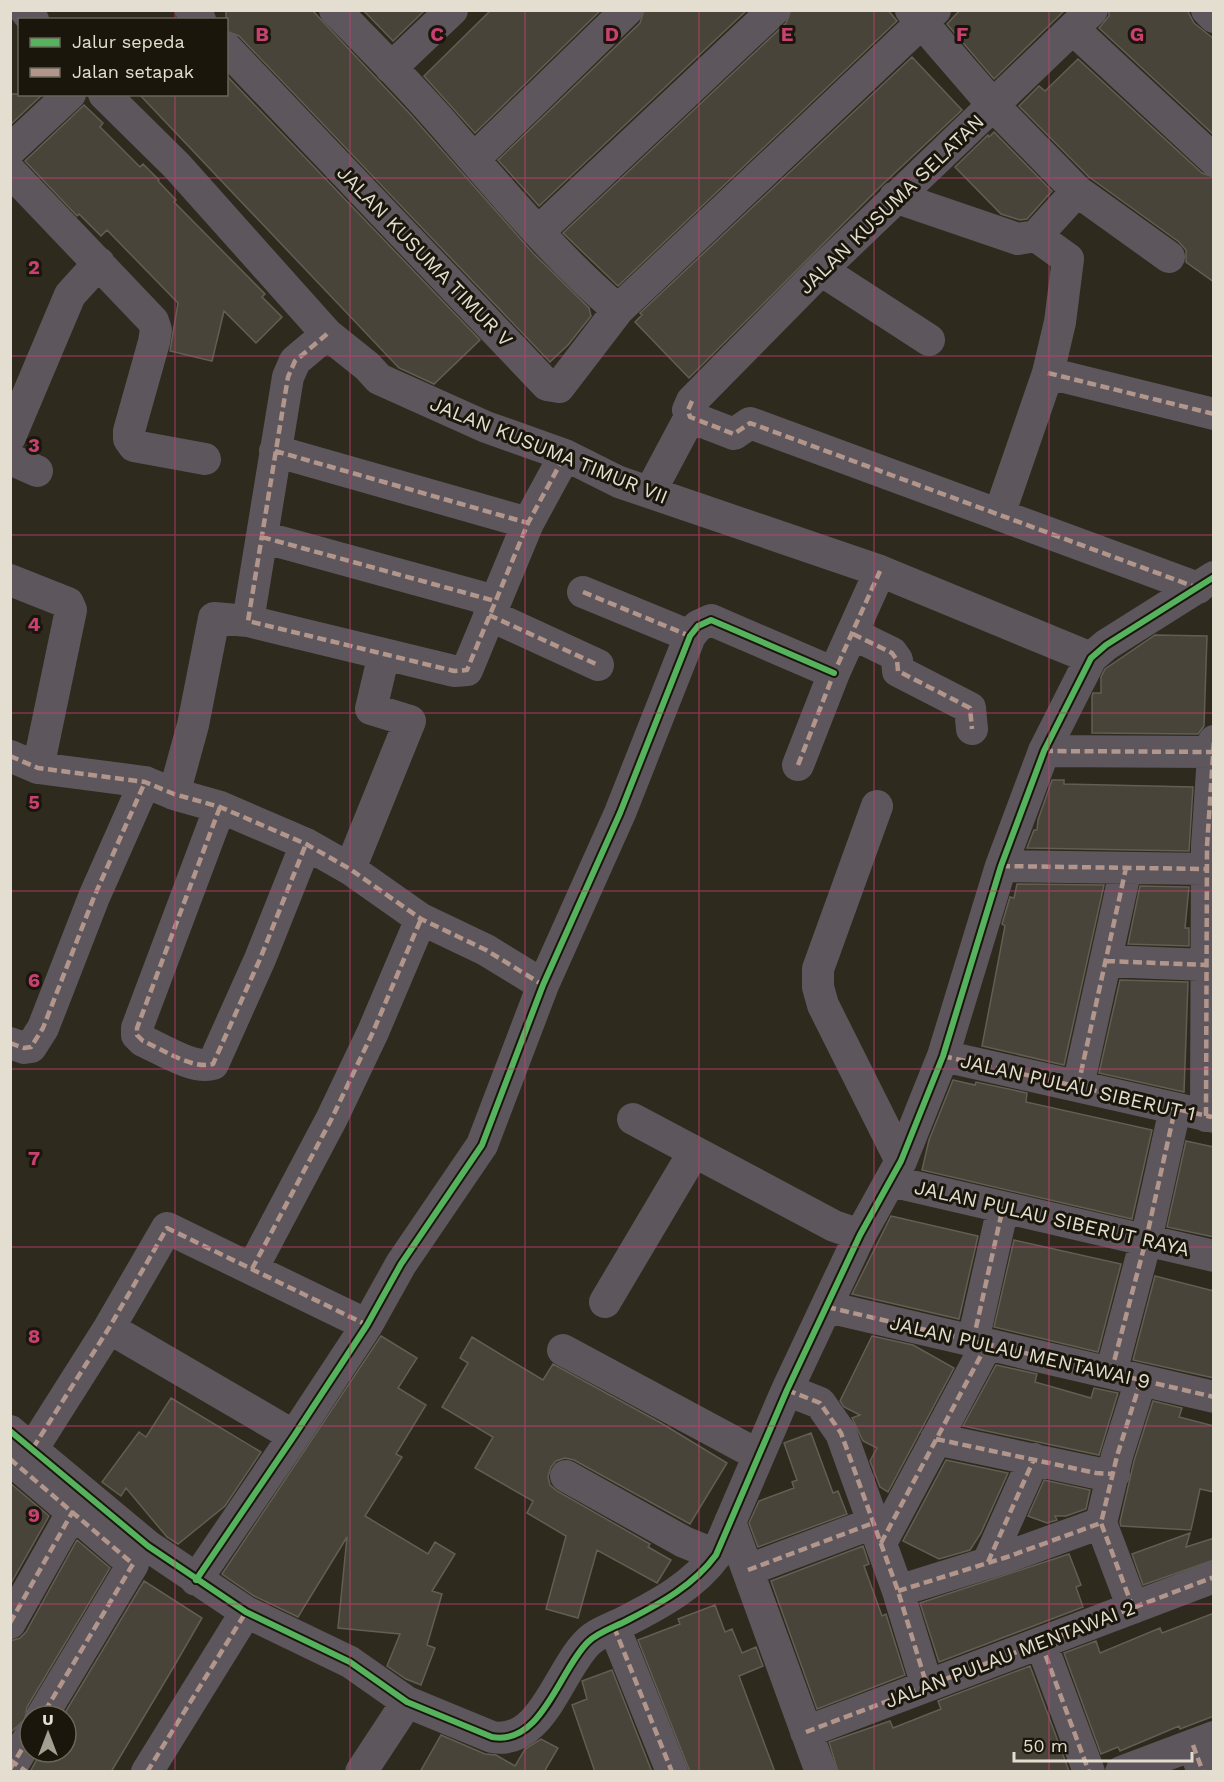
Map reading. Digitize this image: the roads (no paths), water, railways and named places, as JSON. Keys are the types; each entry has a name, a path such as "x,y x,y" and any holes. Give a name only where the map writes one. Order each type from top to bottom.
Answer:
{"street":[{"path":"335,10 391,68 538,232 618,310 922,15 993,105 1077,191 1169,257"},
{"path":"391,68 452,10"},
{"path":"474,159 627,10"},
{"path":"538,232 774,10"},
{"path":"1207,10 1214,17"},
{"path":"1083,20 1214,160"},
{"name":"JALAN KUSUMA SELATAN","path":"650,492 691,409 821,270 1083,20"},
{"name":"JALAN KUSUMA TIMUR V","path":"228,50 547,385 559,387 618,310"},
{"path":"10,150 68,96"},
{"name":"JALAN KUSUMA TIMUR VII","path":"106,96 177,166 327,334 367,366 379,379 399,390 486,427 565,455 619,482 880,571 1091,658"},
{"path":"10,171 141,305 153,321 156,330 154,342 129,431 129,439 134,446 205,459"},
{"path":"895,198 1018,239 1036,236 1077,191"},
{"path":"999,515 1048,373 1060,322 1068,259 1036,236"},
{"path":"10,437 70,295 99,262"},
{"path":"821,270 929,340"},
{"path":"248,621 275,451 291,369 295,361 327,334"},
{"path":"1048,373 1214,414"},
{"path":"691,409 734,434 750,423 999,515 1206,582"},
{"path":"275,451 528,523"},
{"path":"174,794 192,725 214,618 248,621 454,671 467,670 528,523 565,455"},
{"path":"262,537 492,608 598,665"},
{"path":"798,765 834,673 854,634 880,571"},
{"path":"10,580 68,603 71,610 24,762 145,782 174,794 220,807 306,844 350,870 421,919 486,950 543,985"},
{"path":"16,1455 83,1494 196,1580 246,1612 350,1662 407,1702 492,1737 506,1740 526,1730 552,1698 588,1642 684,1589 705,1570 716,1555 787,1390 860,1235 896,1171 943,1056 1001,866 1044,751 1091,658 1106,645 1206,582"},
{"path":"583,592 690,636"},
{"path":"196,1580 367,1325 401,1264 482,1145 543,985 620,813 690,636 698,626 711,620 834,673"},
{"path":"854,634 892,653 897,660 897,671 970,708 972,729"},
{"path":"350,870 410,721 371,708 384,654"},
{"path":"1044,751 1213,747 1207,965 1210,1116"},
{"path":"10,1042 24,1048 32,1047 43,1028 94,897 145,782"},
{"path":"877,806 822,955 818,987 822,1005 896,1171"},
{"path":"220,807 137,1028 137,1035 143,1041 185,1060 205,1066 213,1064 260,959 306,844"},
{"path":"1001,866 1126,868 1209,854"},
{"path":"1078,1086 1126,868"},
{"path":"252,1269 332,1118 374,1032 421,919"},
{"path":"1106,961 1207,965"},
{"name":"JALAN PULAU SIBERUT 1","path":"943,1056 1210,1116"},
{"path":"1133,1608 1101,1523 1114,1474 1146,1240 1175,1108"},
{"path":"633,1119 834,1226 860,1235"},
{"path":"605,1302 694,1152"},
{"name":"JALAN PULAU SIBERUT RAYA","path":"896,1171 1003,1207 1214,1256"},
{"path":"748,1570 877,1533 936,1439 980,1343 1003,1207"},
{"path":"16,1455 109,1328 167,1228 367,1325"},
{"name":"JALAN PULAU MENTAWAI 9","path":"827,1307 1214,1397"},
{"path":"109,1328 294,1436"},
{"path":"563,1350 758,1455"},
{"path":"787,1390 820,1403 841,1433 898,1591 927,1686"},
{"path":"936,1439 1096,1473 1114,1474"},
{"path":"16,1455 133,1564 49,1704"},
{"path":"988,1563 1034,1459"},
{"path":"566,1476 684,1542 716,1555"},
{"path":"10,1623 74,1511"},
{"path":"730,1522 821,1772"},
{"path":"898,1591 988,1563 1101,1523"},
{"name":"JALAN PULAU MENTAWAI 2","path":"806,1732 1214,1577"},
{"path":"147,1772 246,1612"},
{"path":"614,1628 672,1772"},
{"path":"1041,1642 1089,1772"},
{"path":"361,1772 407,1702"},
{"path":"1121,1772 1203,1751"}]}
